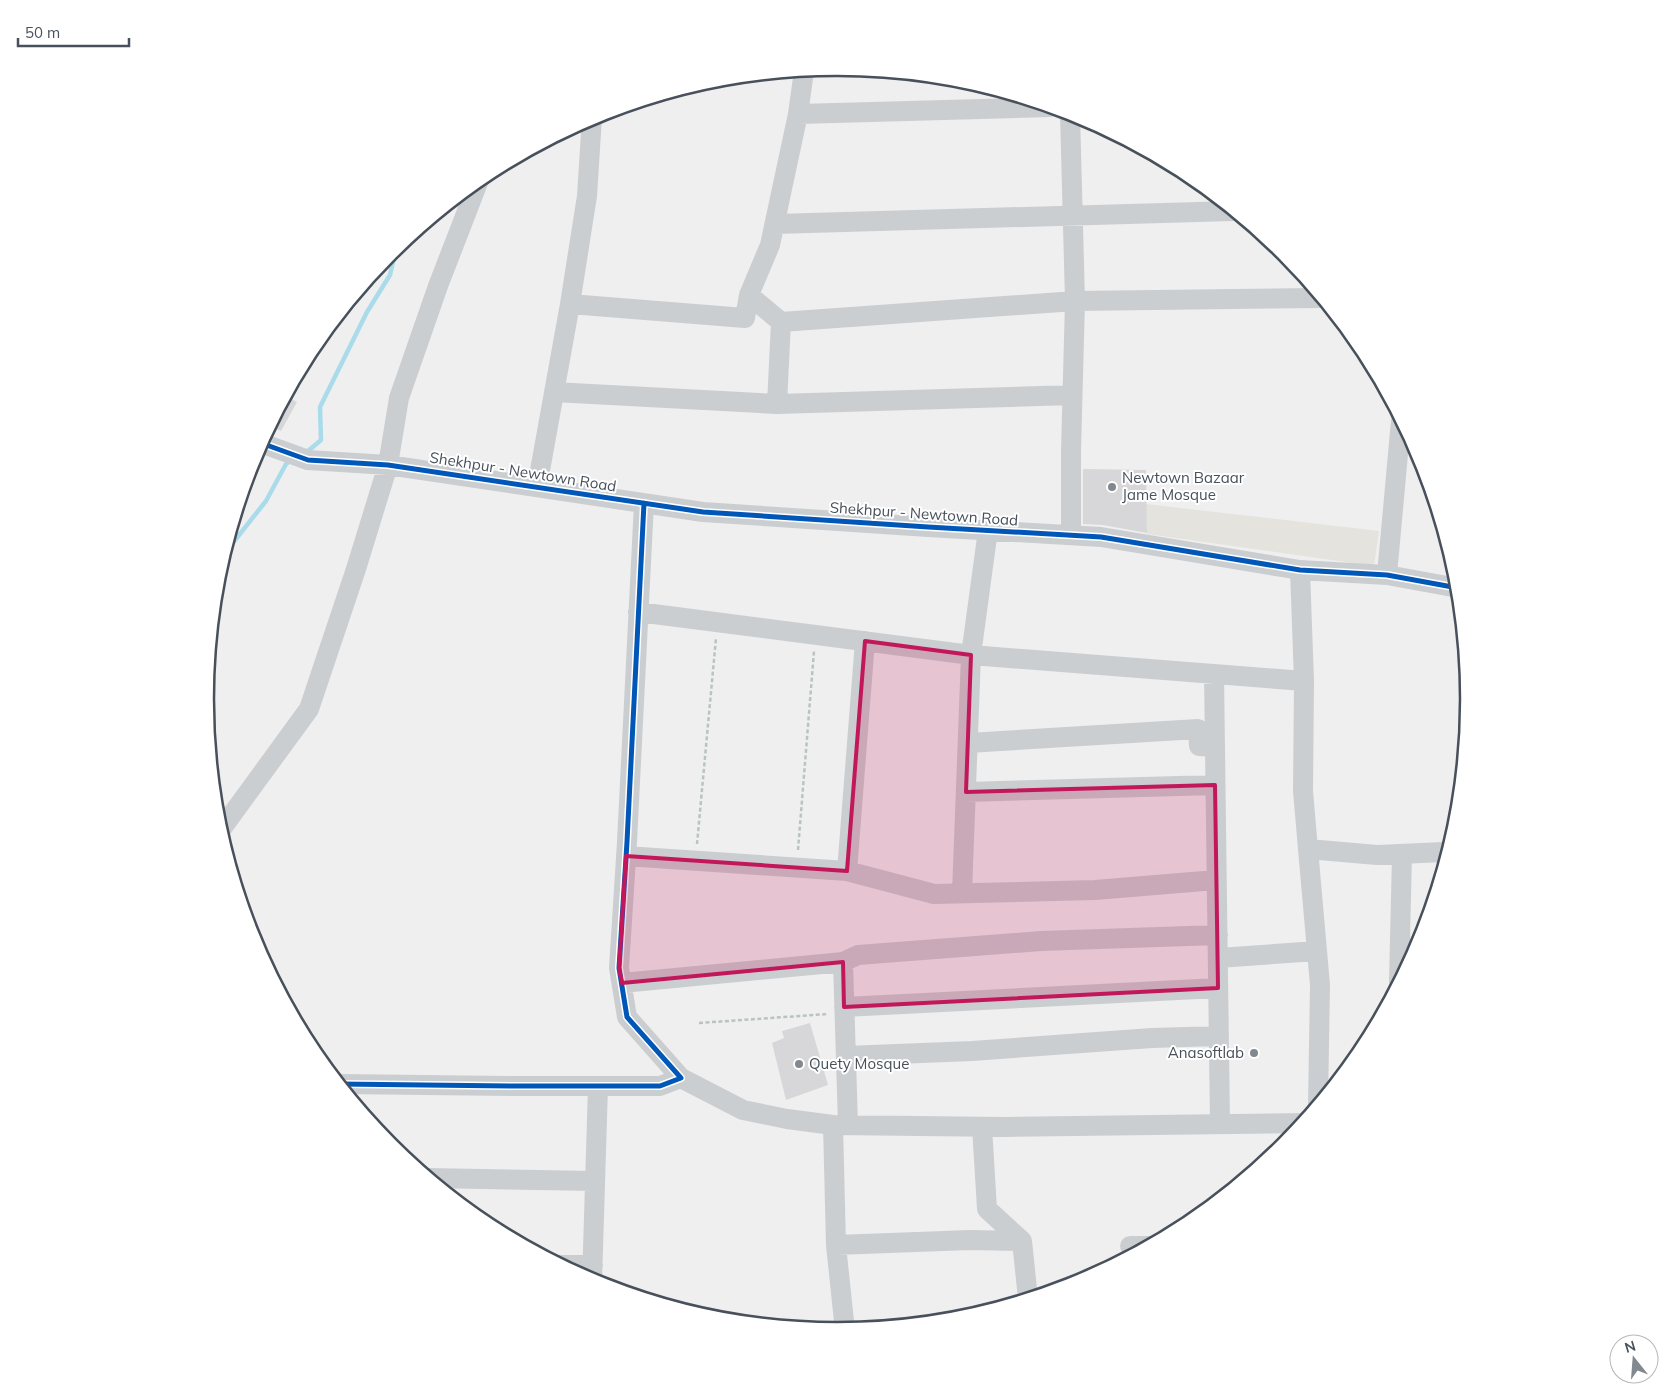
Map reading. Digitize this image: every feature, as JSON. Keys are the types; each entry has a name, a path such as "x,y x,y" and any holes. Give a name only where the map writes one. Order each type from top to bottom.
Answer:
{"street":[{"path":"570,304 745,318 749,296 770,245 798,114 803,78"},
{"path":"798,114 1032,107"},
{"path":"1070,122 1075,301 1071,535"},
{"path":"537,487 570,304 587,196 591,127"},
{"path":"226,822 309,708 353,578 388,464 399,398 473,194"},
{"path":"775,224 1224,211"},
{"path":"749,296 781,322 1075,301 1313,298"},
{"path":"777,404 781,322"},
{"path":"554,392 777,404 1072,395"},
{"path":"1387,575 1400,432"},
{"name":"Shekhpur - Newtown Road","path":"268,446 308,460 388,464 703,512 1101,537 1300,570 1387,575 1449,586"},
{"path":"644,503 619,968 628,1017 681,1078 743,1110 787,1119 840,1125 982,1127 1220,1124 1290,1127"},
{"path":"962,893 971,655 988,530"},
{"path":"1300,570 1304,681 1302,791 1320,985 1318,1095"},
{"path":"638,612 971,655 1304,681"},
{"path":"847,871 865,641"},
{"path":"1214,674 1220,1124"},
{"path":"968,743 1198,729 1199,746 1215,747"},
{"path":"966,792 1215,785"},
{"path":"1308,848 1377,855 1441,852"},
{"path":"1399,968 1402,854"},
{"path":"626,856 847,871 934,894 1095,890 1216,880"},
{"path":"622,983 843,962 858,954 1040,940 1218,935"},
{"path":"1218,958 1317,951"},
{"path":"843,962 846,1056 840,1125 836,1245 844,1323"},
{"path":"844,1010 1218,988"},
{"path":"846,1056 1152,1038 1219,1036"},
{"path":"347,1084 660,1086 681,1078"},
{"path":"592,1272 598,1086"},
{"path":"982,1127 987,1209 1022,1241 1027,1293"},
{"path":"439,1178 595,1181"},
{"path":"836,1245 970,1240 1022,1241"}],"path":[{"path":"695,861 718,622"},
{"path":"796,868 815,634"},
{"path":"699,1023 844,1010"}],"highlighted area":[{"path":"865,641 971,655 966,792 1215,785 1218,988 844,1007 843,962 622,983 619,968 626,856 847,871"}],"shaded area":[{"path":"1146,504 1379,531 1374,566 1147,534"}],"building":[{"path":"291,399 297,402 281,431 276,429"},
{"name":"Newtown Bazaar Jame Mosque","path":"1083,469 1146,470 1147,533 1103,525 1083,524"},
{"name":"Quety Mosque","path":"810,1023 828,1085 786,1100 772,1043 784,1038 782,1031"}],"waterway":[{"path":"307,452 321,440 320,407 367,312 390,275 393,262"},
{"path":"234,541 266,501 286,464 292,460"}],"cycle path":[{"path":"268,446 308,460 388,465 703,512 1101,537 1300,570 1387,575 1449,586"},
{"path":"347,1084 660,1086 681,1078 627,1017 619,968 644,503"}],"place":[{"name":"Newtown Bazaar Jame Mosque","path":"1112,487"},
{"name":"Anasoftlab","path":"1254,1053"},
{"name":"Quety Mosque","path":"799,1064"}]}
